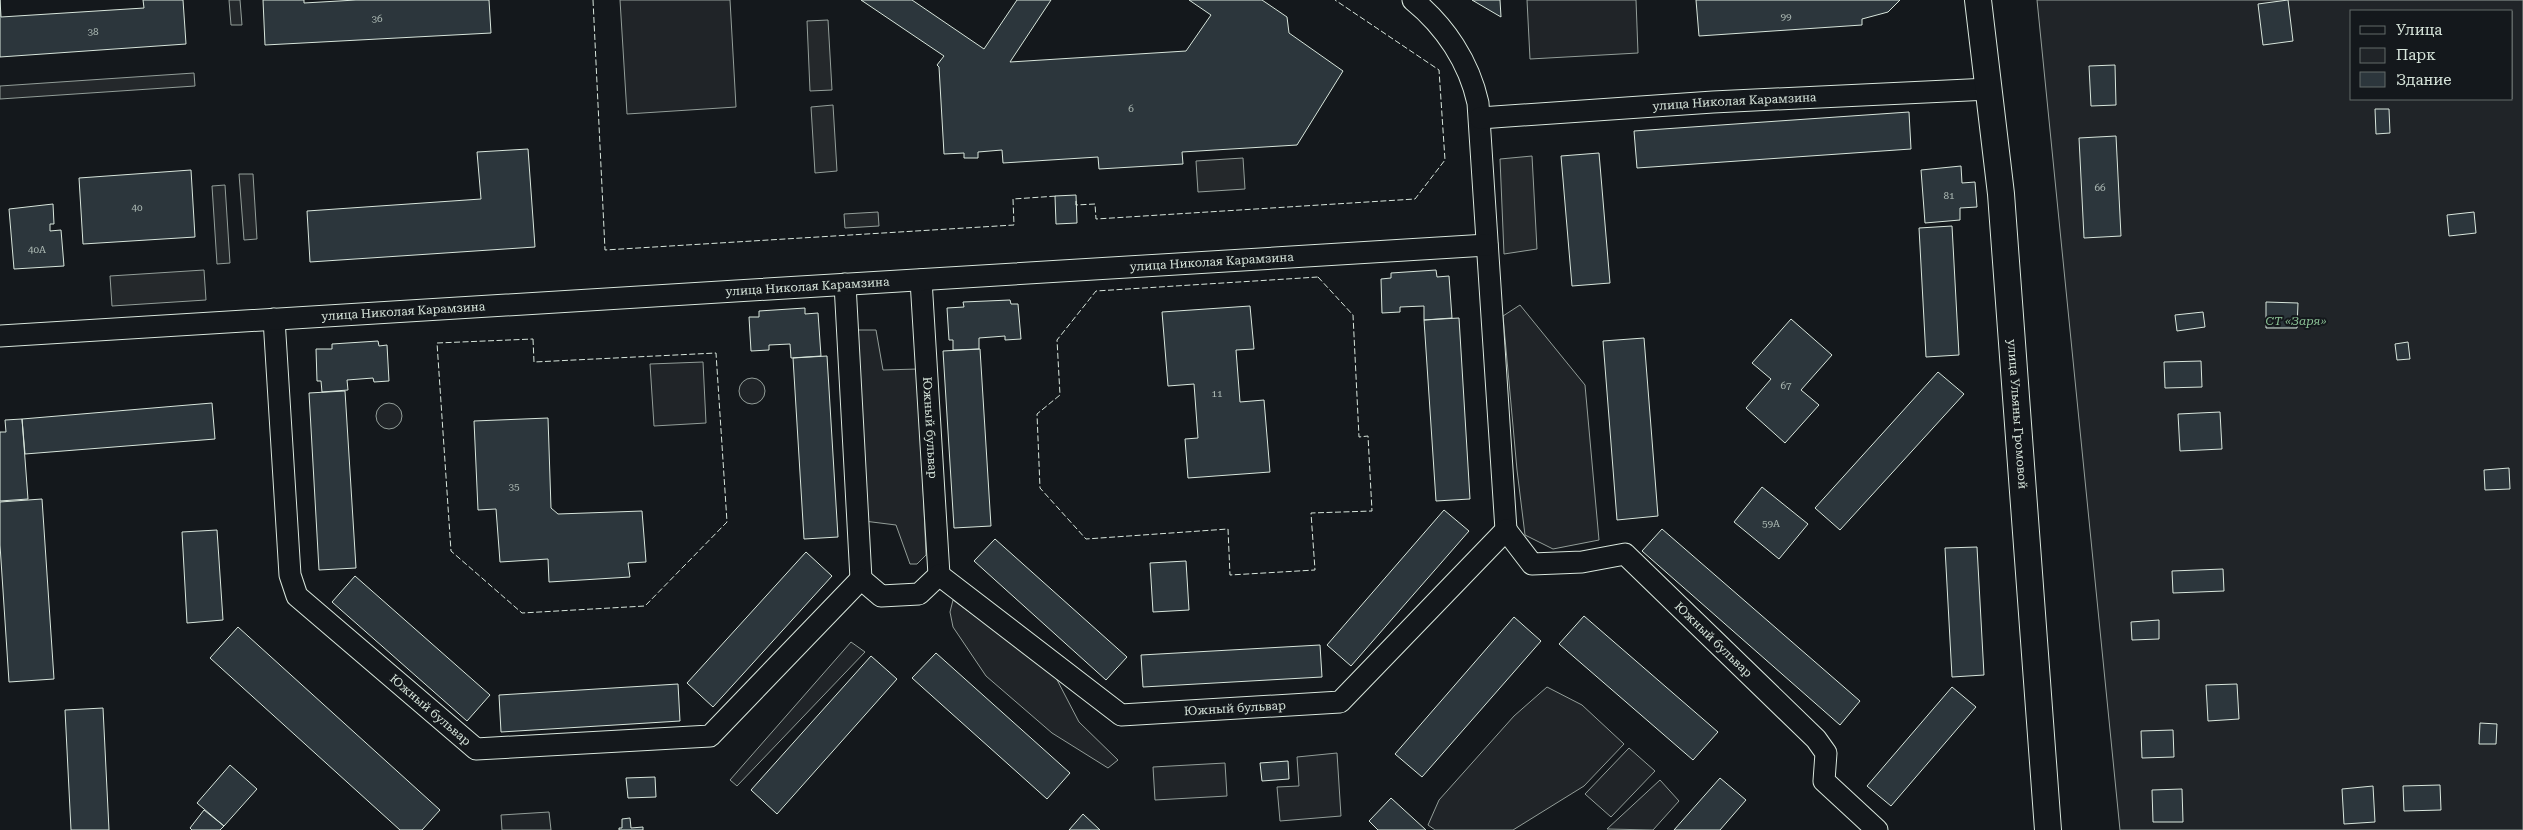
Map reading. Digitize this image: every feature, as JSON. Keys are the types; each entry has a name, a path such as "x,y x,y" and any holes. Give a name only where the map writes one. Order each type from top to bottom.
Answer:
{"main road":[{"name":"улица Ульяны Громовой","path":"1978,0 2001,194 2048,830"}],"street":[{"path":"1413,0 1456,48 1475,88 1480,118 1506,530"},
{"name":"улица Николая Карамзина","path":"1480,118 1713,102 1990,89"},
{"name":"улица Николая Карамзина","path":"0,336 1487,245"},
{"name":"Южный бульвар","path":"921,280 939,575 1121,715 1340,702 1506,530 1532,564 1582,562 1625,554 1816,739 1826,753 1824,780 1877,830"},
{"path":"845,284 861,579 881,596 919,594 939,575"},
{"name":"Южный бульвар","path":"274,319 290,576 297,596 476,749 710,736 861,579"}],"green space":[{"path":"620,0 730,0 736,107 627,114"},
{"path":"1527,0 1636,0 1638,53 1530,59"},
{"name":"СТ «Заря»","path":"2037,0 2523,0 2523,830 2120,830"},
{"path":"1520,305 1585,385 1599,540 1553,549 1525,535 1503,316"},
{"path":"857,330 876,330 883,370 918,369 926,555 917,564 910,564 896,525 864,521"},
{"path":"703,362 706,423 654,426 650,364"},
{"path":"752,378 761,382 765,391 761,400 752,404 743,400 739,391 743,382"},
{"path":"389,403 398,407 402,416 398,425 389,429 380,425 376,416 380,407"},
{"path":"953,600 1054,674 1079,722 1118,760 1108,768 1052,733 986,676 953,627 950,612"},
{"path":"851,642 865,652 737,786 730,780"},
{"path":"1547,687 1582,705 1624,744 1584,786 1513,830 1435,830 1428,825 1439,800 1514,716"},
{"path":"1629,748 1655,771 1611,817 1585,794"},
{"path":"1337,753 1341,816 1280,821 1277,787 1299,786 1297,757"},
{"path":"1225,763 1227,796 1155,800 1153,767"},
{"path":"1660,780 1679,801 1653,830 1607,829"},
{"path":"549,812 551,830 502,830 501,815"}],"shaded area":[{"path":"229,0 240,0 242,25 231,25"},
{"path":"828,20 832,90 810,91 807,21"},
{"path":"194,73 195,86 0,99 0,86"},
{"path":"833,105 837,171 815,173 811,107"},
{"path":"1532,156 1537,249 1504,254 1500,159"},
{"path":"1243,158 1245,189 1198,192 1196,161"},
{"path":"239,174 253,174 257,239 244,240"},
{"path":"225,185 230,263 217,264 212,186"},
{"path":"878,212 879,226 845,228 844,214"},
{"path":"204,270 206,300 112,306 110,276"}],"building":[{"path":"0,0 1,17 144,8 143,0 183,0 186,44 0,57"},
{"path":"263,0 304,0 304,3 356,0 489,0 491,33 265,45"},
{"path":"861,0 912,0 984,49 1017,0 1051,0 1010,62 1186,51 1211,15 1189,0 1262,0 1287,17 1289,33 1343,71 1297,145 1182,152 1183,164 1099,169 1098,157 1003,163 1002,150 978,152 978,158 964,158 964,153 944,154 939,67 937,65 944,56"},
{"path":"1472,0 1500,0 1501,17"},
{"path":"1696,0 1900,0 1888,12 1862,19 1862,25 1699,36"},
{"path":"2288,0 2293,41 2263,45 2258,4"},
{"path":"2115,65 2116,105 2091,106 2089,66"},
{"path":"2375,109 2389,109 2390,133 2376,134"},
{"path":"1909,112 1911,149 1637,168 1634,131"},
{"path":"2116,136 2121,236 2084,238 2079,138"},
{"path":"528,149 535,247 310,262 307,211 481,199 477,152"},
{"path":"1599,153 1610,283 1572,286 1561,156"},
{"path":"1961,166 1962,183 1975,182 1977,207 1960,208 1960,220 1925,223 1921,170"},
{"path":"191,170 195,237 83,244 79,178"},
{"path":"1076,195 1077,223 1056,224 1055,196"},
{"path":"53,204 54,224 50,224 50,231 61,230 64,266 14,269 9,209"},
{"path":"2474,212 2476,233 2449,236 2447,215"},
{"path":"1952,226 1959,355 1926,357 1919,228"},
{"path":"1436,270 1437,277 1449,276 1452,318 1424,320 1424,306 1400,307 1400,312 1382,313 1381,279 1391,278 1391,273"},
{"path":"1010,300 1011,304 1018,304 1021,339 1005,340 1005,336 979,338 979,349 953,350 953,340 949,340 947,308 964,307 963,302"},
{"path":"2266,302 2298,303 2297,328 2266,328"},
{"path":"1250,306 1254,349 1236,350 1240,402 1264,400 1270,472 1188,478 1185,439 1198,438 1194,384 1168,386 1162,312"},
{"path":"805,308 805,314 818,313 821,356 791,358 790,344 769,345 769,350 751,351 749,317 759,317 759,311"},
{"path":"2203,312 2205,327 2177,331 2175,315"},
{"path":"1459,318 1470,499 1436,501 1424,320"},
{"path":"1791,319 1832,355 1801,390 1819,405 1785,443 1746,408 1771,379 1752,363"},
{"path":"1644,338 1658,516 1617,520 1603,341"},
{"path":"378,341 379,346 387,345 389,381 374,382 373,378 347,380 348,390 322,392 321,381 317,381 316,349 332,349 332,344"},
{"path":"2408,342 2410,359 2397,360 2395,344"},
{"path":"980,349 991,526 954,528 943,351"},
{"path":"827,356 838,537 804,539 793,358"},
{"path":"2201,361 2202,387 2165,388 2164,362"},
{"path":"1938,372 1964,394 1840,530 1815,508"},
{"path":"345,391 356,568 319,570 309,393"},
{"path":"212,403 215,439 25,454 22,419"},
{"path":"2220,412 2222,449 2180,451 2178,414"},
{"path":"548,418 551,508 558,514 642,511 646,562 628,563 630,577 549,582 548,559 500,562 496,509 478,510 474,421"},
{"path":"22,419 28,499 0,501 0,432 6,432 5,420"},
{"path":"2509,468 2510,489 2485,490 2484,470"},
{"path":"1762,487 1808,524 1779,559 1734,522"},
{"path":"42,499 54,679 9,682 0,545 0,502"},
{"path":"1444,510 1469,531 1351,666 1327,645"},
{"path":"1662,529 1860,701 1840,725 1642,551"},
{"path":"217,530 223,620 187,623 182,532"},
{"path":"995,539 1127,657 1106,680 974,561"},
{"path":"1977,547 1984,675 1952,677 1945,548"},
{"path":"806,552 832,576 713,707 687,683"},
{"path":"1186,561 1189,610 1153,612 1150,563"},
{"path":"2223,569 2224,591 2173,593 2172,571"},
{"path":"355,576 490,695 467,721 332,602"},
{"path":"1584,616 1718,732 1693,760 1559,644"},
{"path":"1514,617 1541,641 1422,777 1395,754"},
{"path":"2159,620 2159,639 2132,640 2131,622"},
{"path":"238,627 440,810 422,830 400,830 210,658"},
{"path":"1320,645 1322,677 1143,687 1141,655"},
{"path":"936,653 1070,773 1047,799 912,678"},
{"path":"871,656 897,679 777,814 751,790"},
{"path":"678,684 680,721 501,732 499,695"},
{"path":"2237,684 2239,719 2208,721 2206,685"},
{"path":"1952,687 1976,707 1891,806 1867,786"},
{"path":"103,708 109,830 71,830 65,710"},
{"path":"2480,723 2497,724 2496,744 2479,744"},
{"path":"2173,730 2174,757 2142,758 2141,731"},
{"path":"1288,761 1289,779 1262,781 1260,763"},
{"path":"230,765 257,789 224,826 197,803"},
{"path":"655,777 656,797 628,798 626,778"},
{"path":"1720,778 1746,800 1720,830 1674,830"},
{"path":"2440,785 2441,810 2404,811 2403,786"},
{"path":"2373,786 2375,822 2344,824 2342,789"},
{"path":"2182,789 2183,822 2153,822 2152,790"},
{"path":"1391,798 1426,830 1378,830 1369,821"},
{"path":"204,810 224,826 220,830 192,830 190,828"},
{"path":"1083,814 1100,830 1069,830"},
{"path":"630,818 631,828 643,827 643,830 619,830 619,828 622,828 622,819"}],"fence":[{"path":"593,0 605,250 1014,225 1013,199 1057,196"},
{"path":"1076,201 1076,205 1095,204 1096,219 1415,199 1445,160 1439,70 1335,0"},
{"path":"1318,277 1353,315 1359,437 1368,436 1372,511 1311,513 1315,570 1230,575 1228,529 1086,539 1040,488 1037,414 1060,395 1057,340 1096,291 1318,277"},
{"path":"533,339 534,362 716,353 727,522 645,606 522,613 451,551 437,343 533,339"}]}
